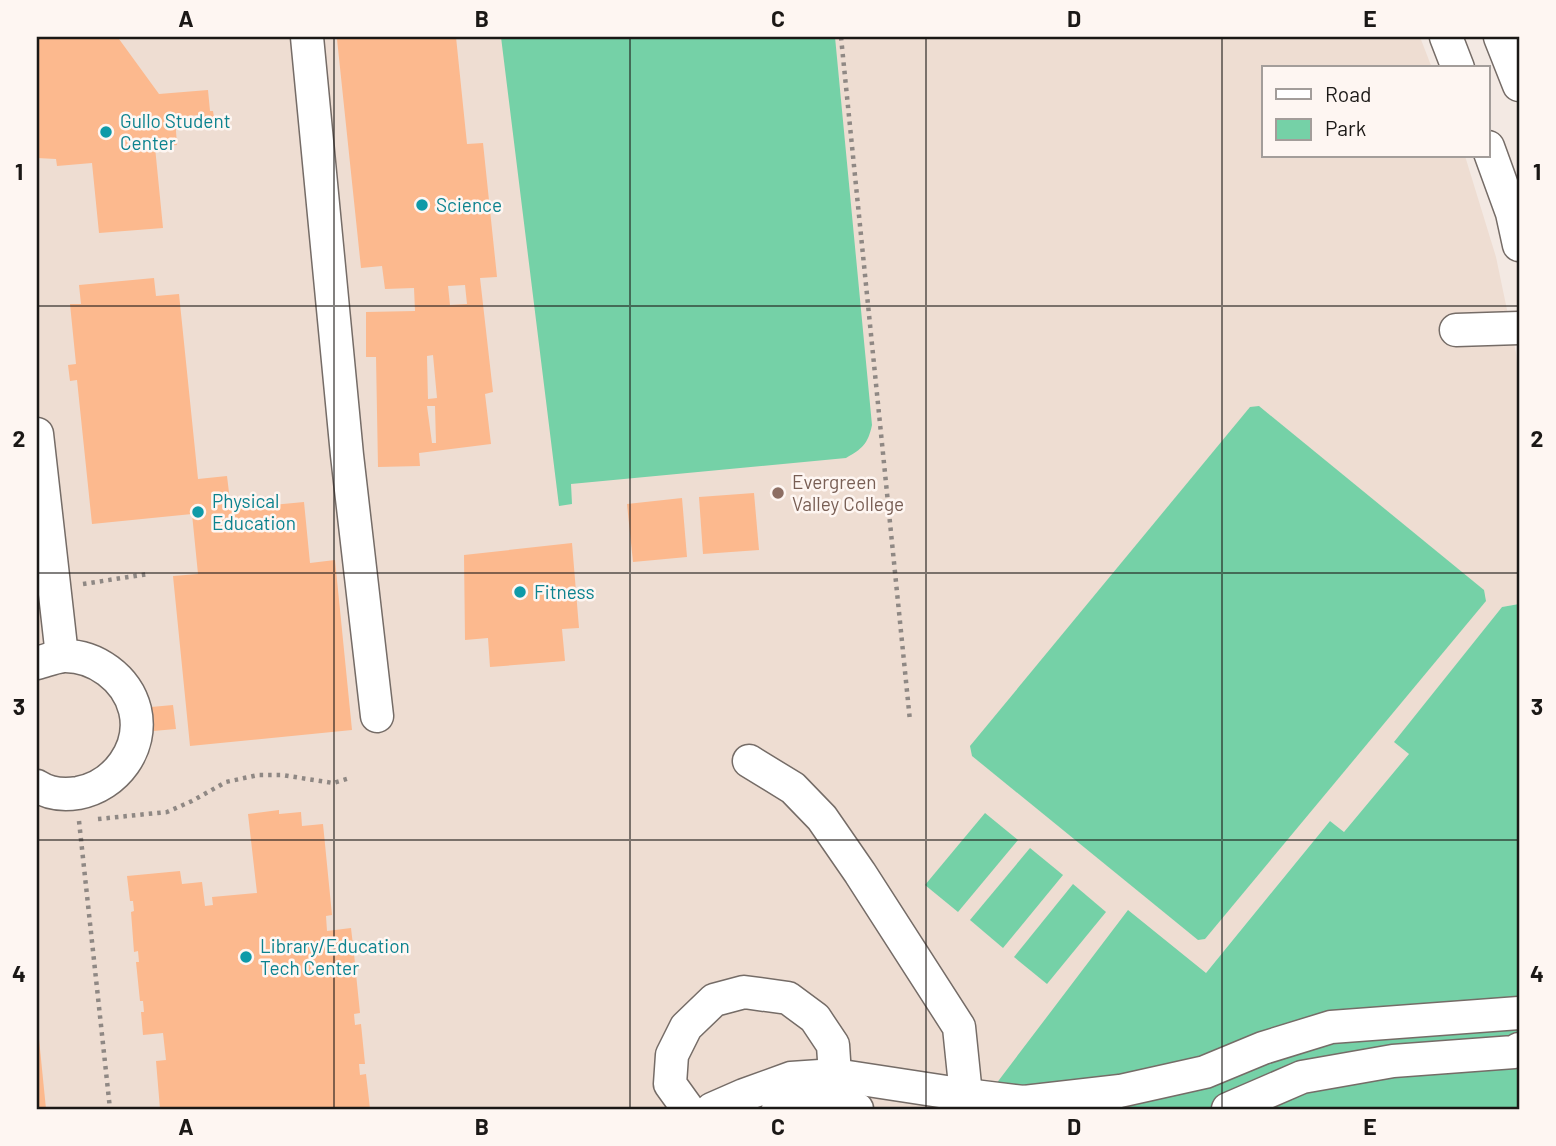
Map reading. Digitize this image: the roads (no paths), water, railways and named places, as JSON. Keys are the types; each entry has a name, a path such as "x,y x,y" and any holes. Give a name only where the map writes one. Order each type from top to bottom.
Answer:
{"street":[{"path":"307,37 347,455 377,716"},
{"path":"1446,37 1457,66"},
{"path":"1500,37 1519,85"},
{"path":"1490,153 1512,213 1519,245"},
{"path":"1456,330 1519,328"},
{"path":"37,434 54,589 49,660 86,659 108,670 125,688 135,710 136,735 128,759 113,778 92,790 67,794 43,790 37,786"},
{"path":"749,761 793,788 822,818 860,873 959,1027 966,1095"},
{"path":"688,1109 670,1084 672,1055 686,1027 714,1000 744,992 788,998 815,1018 833,1045 835,1075 842,1108 791,1104 778,1109"},
{"path":"712,1109 791,1078 835,1075 1024,1101 1120,1091 1205,1072 1264,1048 1331,1027 1519,1013"},
{"path":"1228,1109 1302,1077 1393,1061 1514,1052 1519,1049"},
{"path":"1205,1072 1210,1109"}],"place":[{"name":"Gullo Student Center","path":"106,132"},
{"name":"Science","path":"422,205"},
{"name":"Evergreen Valley College","path":"778,493"},
{"name":"Physical Education","path":"198,512"},
{"name":"Fitness","path":"520,592"},
{"name":"Library/Education Tech Center","path":"246,957"}]}
